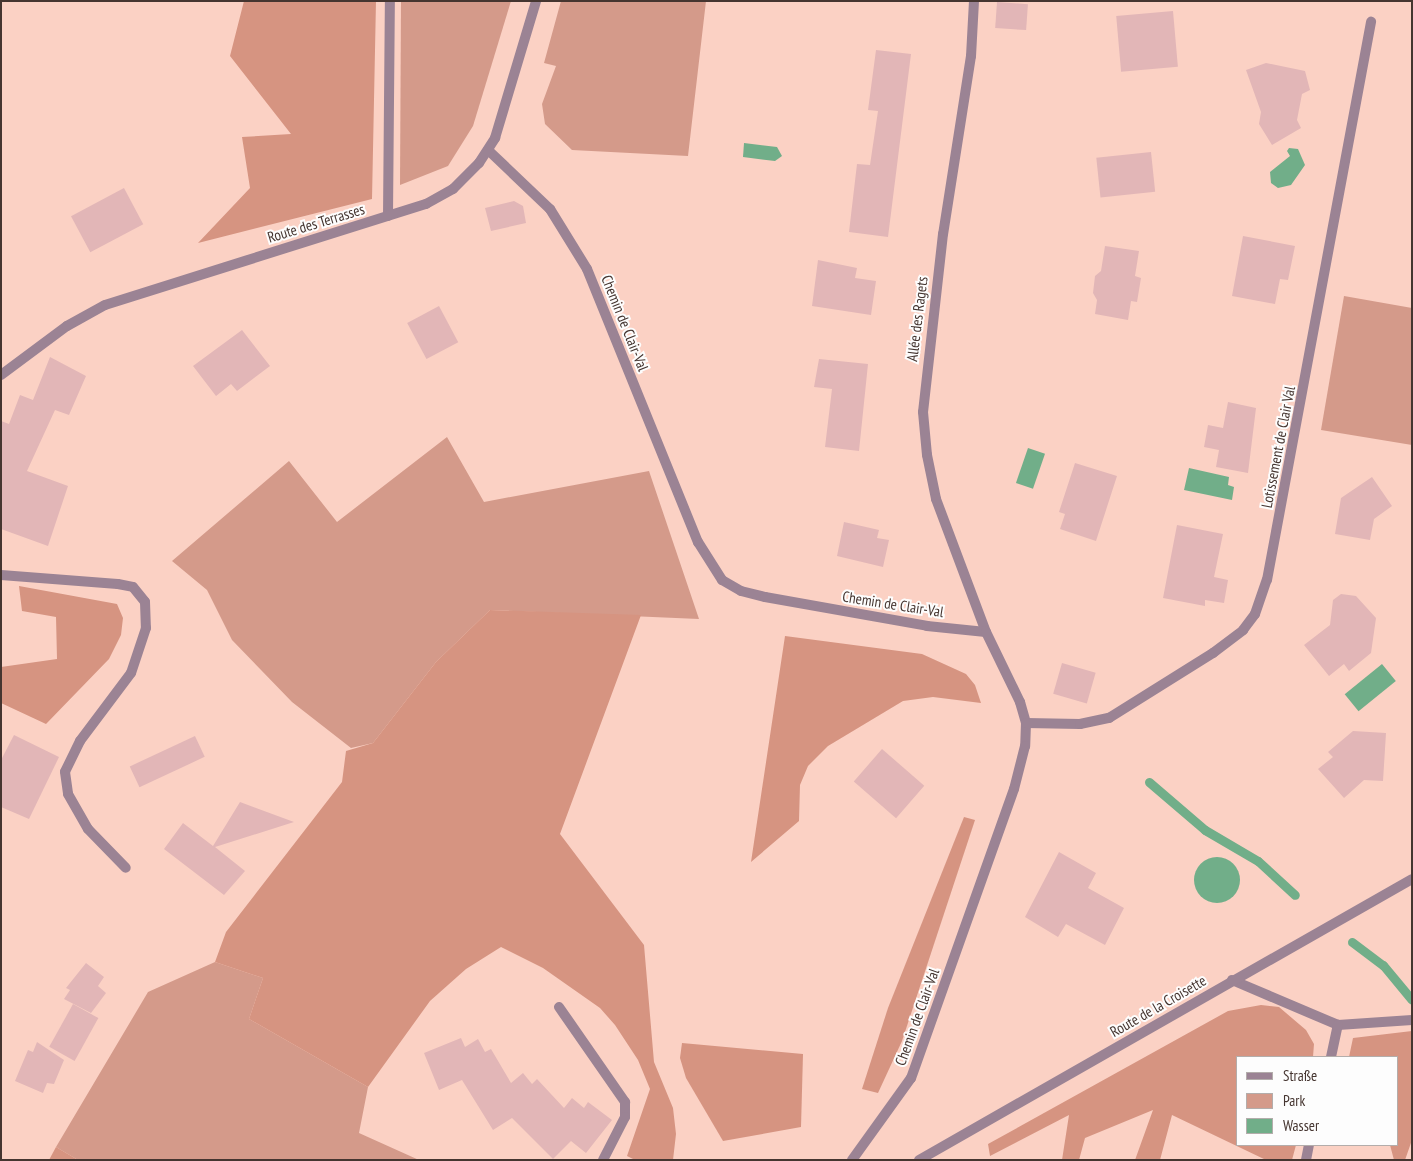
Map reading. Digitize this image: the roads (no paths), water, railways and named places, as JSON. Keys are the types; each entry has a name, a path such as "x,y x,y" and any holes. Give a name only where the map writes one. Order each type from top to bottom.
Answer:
{"street":[{"path":"388,216 390,1"},
{"name":"Route des Terrasses","path":"1,376 67,326 105,305 388,216 439,198 466,178 488,150 502,122 536,1"},
{"name":"Allée des Ragets","path":"974,1 971,56 943,234 923,412 927,455 936,499 986,632"},
{"name":"Lotissement de Clair Val","path":"1026,723 1080,724 1109,718 1226,644 1244,630 1255,614 1267,580 1371,22"},
{"name":"Chemin de Clair-Val","path":"488,150 550,209 587,269 698,542 722,580 740,591 765,597 927,626 986,632 1009,677 1026,723 1025,746 1014,789 911,1078 852,1160"},
{"path":"1,575 118,584 133,587 145,602 146,628 132,674 80,741 66,772 68,794 81,818 126,868"},
{"name":"Route de la Croisette","path":"919,1160 1412,879"},
{"path":"1232,980 1338,1025 1412,1020"},
{"path":"559,1007 624,1102 625,1117 603,1160"},
{"path":"1331,1056 1338,1025"},
{"path":"1306,1160 1310,1146"}],"water":[{"path":"744,143 777,147 782,156 775,161 743,157"},
{"path":"1289,148 1298,149 1305,165 1291,185 1278,188 1271,183 1270,172 1290,156 1287,151"},
{"path":"1028,448 1045,454 1033,489 1016,483"},
{"path":"1189,468 1229,477 1228,485 1234,487 1232,500 1184,490"},
{"path":"1382,664 1396,681 1359,711 1345,694"},
{"path":"1217,857 1230,861 1236,867 1240,880 1236,893 1230,899 1217,903 1204,899 1198,893 1194,880 1198,867 1204,861"}],"waterway":[{"path":"1149,782 1205,830 1258,861 1295,895"},
{"path":"1352,942 1383,965 1412,1000"}]}
